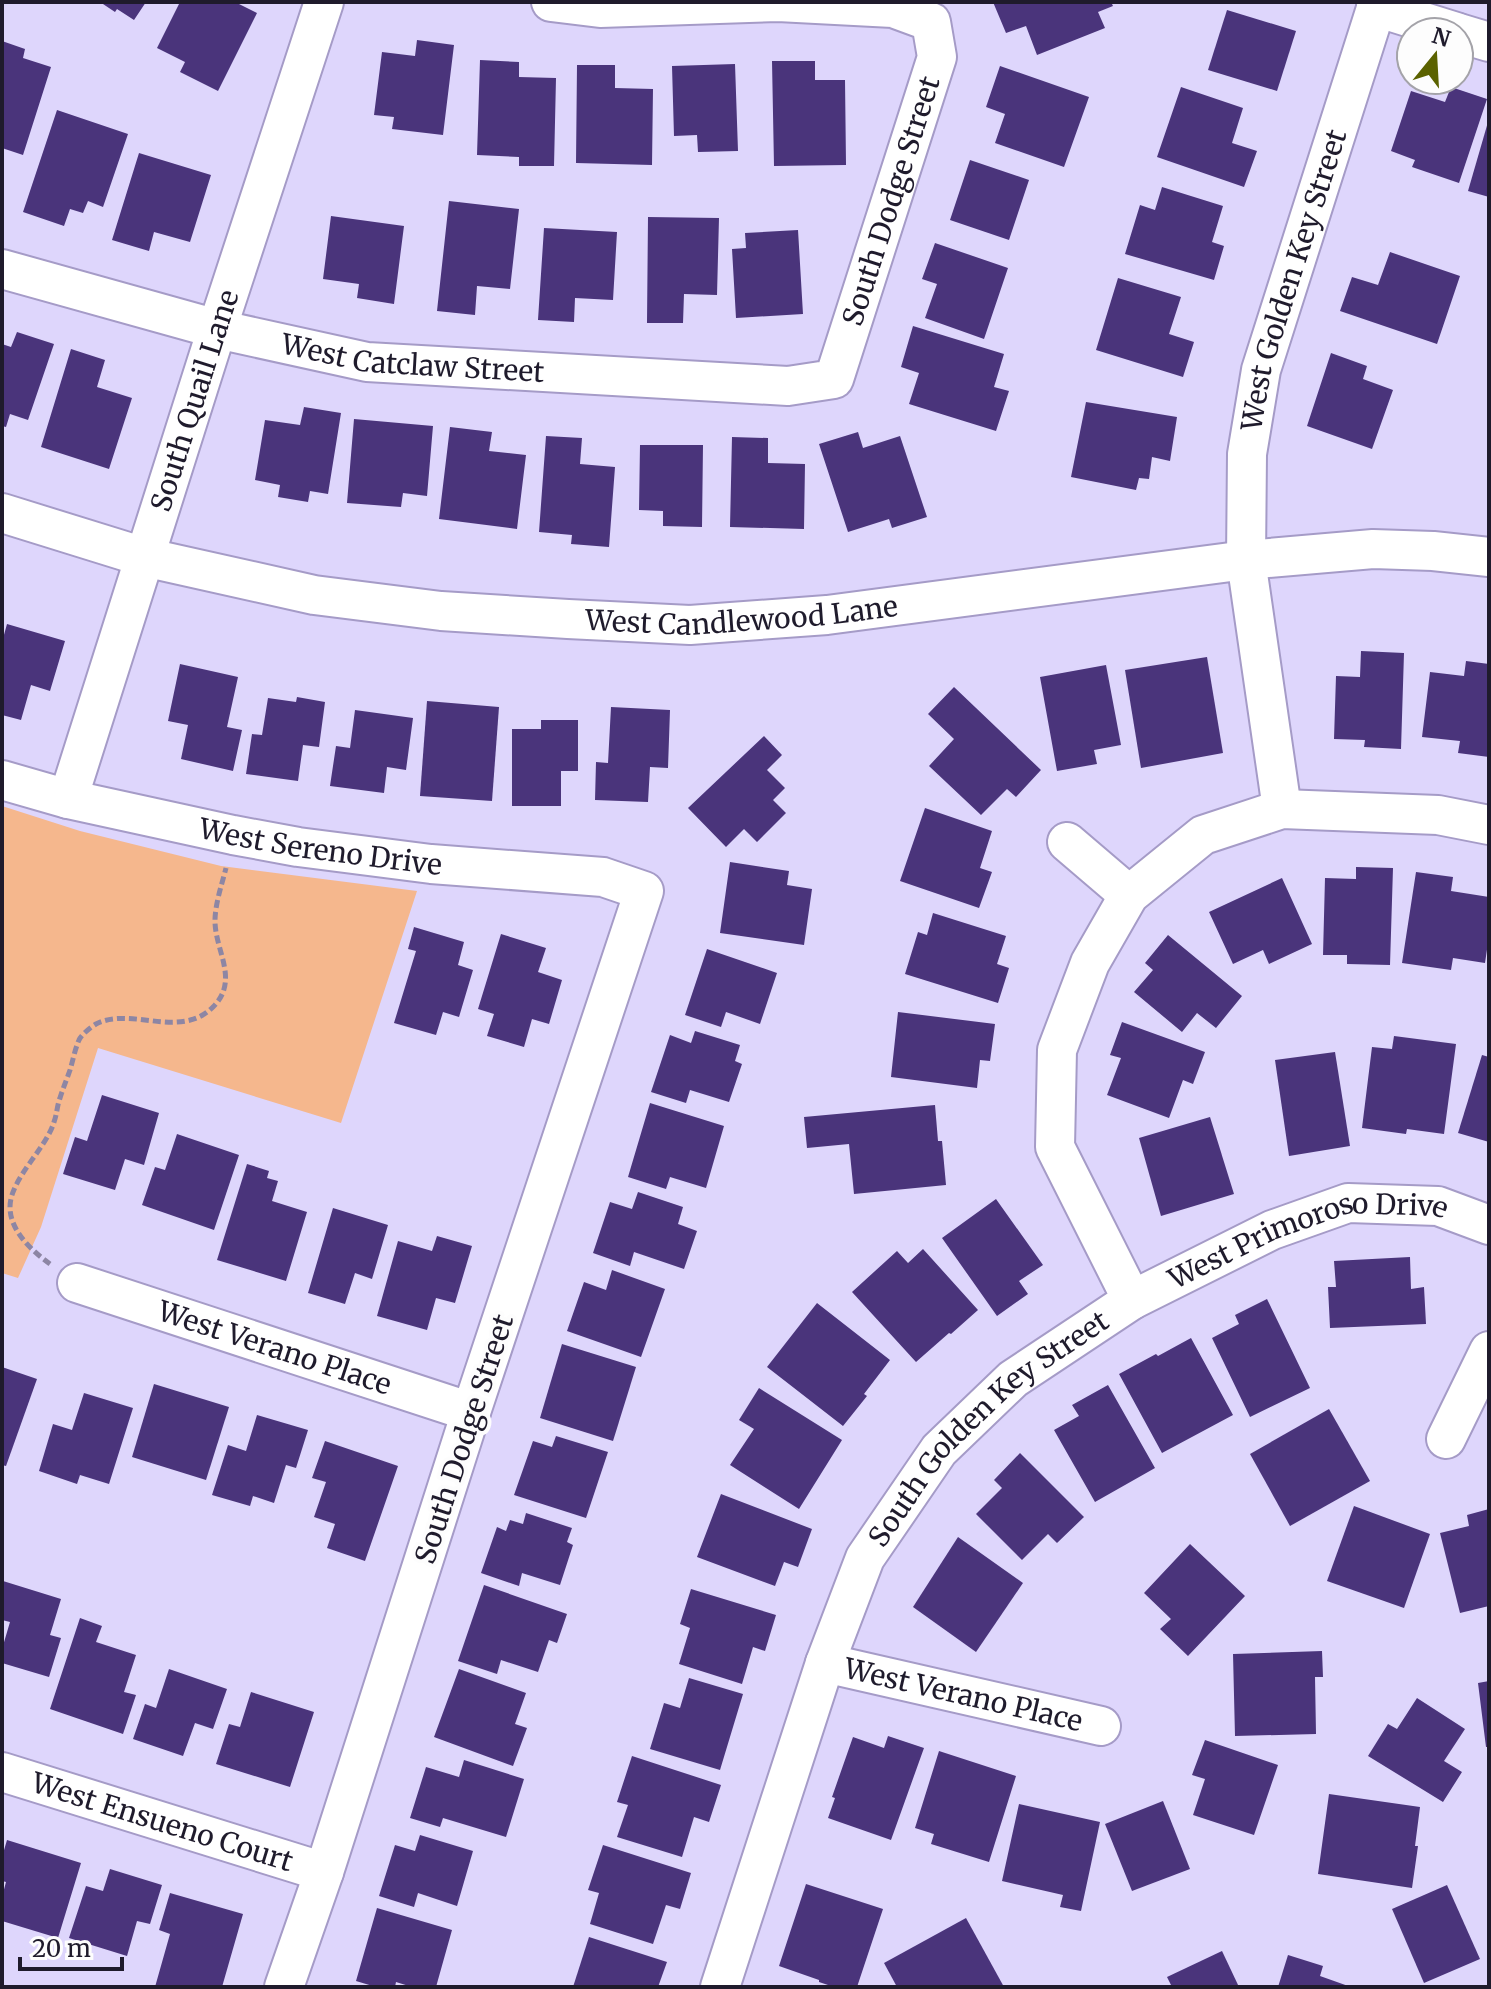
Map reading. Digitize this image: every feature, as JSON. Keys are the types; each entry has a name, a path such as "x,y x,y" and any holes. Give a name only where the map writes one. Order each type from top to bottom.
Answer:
{"street":[{"name":"South Quail Lane","path":"68,799 324,2"},
{"name":"South Dodge Street","path":"551,2 600,8 778,2 836,5 893,8 931,22 937,57 834,379"},
{"path":"1377,4 1411,16"},
{"name":"West Golden Key Street","path":"1246,560 1247,454 1261,370 1377,4"},
{"name":"West Catclaw Street","path":"2,269 217,329 367,362 788,386 834,379"},
{"name":"West Candlewood Lane","path":"2,513 144,557 314,595 441,611 690,625 827,615 1246,560 1373,549 1489,557"},
{"path":"1246,560 1282,809 1438,815 1489,825"},
{"name":"West Sereno Drive","path":"2,780 68,799 298,847 431,864 603,877 644,891"},
{"name":"South Golden Key Street","path":"720,1987 825,1663 865,1558 939,1450 1013,1379 1132,1300 1055,1147 1057,1050 1090,963 1129,895 1203,835 1282,809"},
{"path":"1067,842 1129,895"},
{"name":"South Dodge Street","path":"284,1987 644,891"},
{"name":"West Primoroso Drive","path":"1132,1300 1272,1230 1348,1203 1438,1206 1489,1225"},
{"name":"West Verano Place","path":"77,1283 471,1412"},
{"path":"1446,1439 1489,1351"},
{"name":"West Verano Place","path":"825,1663 1101,1726"},
{"name":"West Ensueno Court","path":"2,1772 324,1872"}],"path":[{"path":"77,1283 35,1253 22,1238 11,1216 10,1202 21,1176 54,1124 80,1038 97,1024 118,1019 173,1022 196,1019 213,1007 224,990 226,969 219,949 215,920 233,835"}],"shaded area":[{"path":"2,806 80,831 221,866 417,891 341,1123 98,1048 41,1227 18,1278 2,1273"}],"building":[{"path":"100,2 146,2 134,20"},
{"path":"180,2 235,2 257,13 218,91 180,72 185,62 157,48"},
{"path":"993,2 1111,2 1113,6 1098,12 1105,28 1037,55 1026,26 1006,33"},
{"path":"1227,10 1296,31 1277,91 1208,70"},
{"path":"417,40 454,45 443,135 392,129 394,117 374,115 382,52 415,56"},
{"path":"2,41 25,49 23,58 51,67 23,155 2,148"},
{"path":"480,60 519,62 519,77 556,78 554,166 519,166 519,157 477,155"},
{"path":"772,61 815,61 815,80 845,80 846,165 774,166"},
{"path":"735,64 738,151 698,152 697,135 674,136 672,66"},
{"path":"577,65 615,65 615,88 653,89 652,165 576,163"},
{"path":"1000,66 1089,97 1064,167 995,143 1005,114 986,107"},
{"path":"1181,87 1243,108 1232,143 1257,151 1244,187 1157,157"},
{"path":"1475,95 1487,99 1459,183 1412,167 1415,160 1391,151 1409,96 1426,96 1445,102 1447,96"},
{"path":"57,110 128,134 103,207 88,201 83,213 70,209 64,226 23,212"},
{"path":"1489,122 1489,197 1468,191"},
{"path":"139,153 211,175 190,242 154,232 149,251 112,240"},
{"path":"970,160 1029,180 1009,240 950,220"},
{"path":"1162,187 1223,206 1212,242 1224,246 1214,280 1125,254 1140,205 1155,210"},
{"path":"449,201 519,209 510,289 477,286 475,315 437,311"},
{"path":"331,216 404,226 394,304 357,298 359,284 323,279"},
{"path":"648,217 719,218 717,295 684,294 683,323 647,323"},
{"path":"544,228 617,232 613,300 575,298 574,322 538,320"},
{"path":"798,230 803,314 736,318 732,249 746,248 745,233"},
{"path":"935,243 1008,268 984,339 925,318 937,284 922,279"},
{"path":"1390,252 1460,276 1437,344 1340,311 1352,277 1378,285"},
{"path":"1118,278 1181,297 1169,334 1194,342 1183,377 1096,350"},
{"path":"913,326 1004,354 994,387 1009,391 996,431 909,404 919,373 901,367"},
{"path":"17,332 54,344 28,420 10,414 6,427 2,426 2,344 11,347"},
{"path":"71,349 105,360 97,387 132,398 109,469 41,447"},
{"path":"1331,353 1367,366 1363,379 1393,390 1372,449 1307,426"},
{"path":"1086,402 1177,417 1170,461 1152,457 1149,479 1139,478 1136,490 1071,477"},
{"path":"304,407 341,413 328,494 310,491 308,502 278,497 280,485 255,480 265,420 300,425"},
{"path":"354,419 433,426 427,496 403,493 401,507 347,503"},
{"path":"450,427 492,432 489,451 526,455 517,529 439,519"},
{"path":"858,432 863,448 900,436 927,517 892,528 889,519 848,532 819,444"},
{"path":"546,436 582,438 580,464 615,467 609,547 571,544 572,535 539,532"},
{"path":"732,437 768,438 768,463 805,464 804,529 730,527"},
{"path":"640,445 703,445 702,527 663,526 663,511 639,510"},
{"path":"7,624 65,641 50,691 31,685 21,720 2,715 2,642"},
{"path":"1361,651 1404,653 1401,749 1364,747 1365,740 1334,739 1336,676 1360,677"},
{"path":"1207,657 1223,753 1141,768 1125,670"},
{"path":"1466,661 1489,664 1489,757 1458,753 1460,741 1422,737 1430,672 1464,676"},
{"path":"180,664 238,677 227,727 242,730 233,771 181,759 188,725 168,721"},
{"path":"1106,665 1121,745 1094,750 1097,764 1057,771 1040,677"},
{"path":"954,687 1041,770 1016,797 1007,789 981,815 929,766 954,739 928,714"},
{"path":"297,697 325,702 319,747 303,745 298,781 246,774 252,734 262,735 268,698 296,702"},
{"path":"427,701 499,707 492,801 420,796"},
{"path":"611,707 670,710 668,768 650,767 648,802 595,800 596,762 608,763"},
{"path":"355,710 413,718 406,770 387,767 384,793 330,786 336,746 350,748"},
{"path":"541,720 578,720 578,771 561,771 561,806 512,806 512,729 541,729"},
{"path":"764,736 782,755 767,770 785,788 773,800 786,813 757,842 744,829 726,847 688,808"},
{"path":"925,808 992,831 980,868 992,872 979,908 900,881"},
{"path":"730,862 789,871 787,885 812,889 804,945 720,933"},
{"path":"1356,867 1393,868 1390,965 1347,964 1347,955 1323,955 1325,878 1356,879"},
{"path":"1416,872 1453,877 1451,891 1489,897 1485,963 1453,958 1451,970 1402,963"},
{"path":"1282,878 1312,944 1269,964 1263,950 1233,964 1209,912"},
{"path":"933,913 1006,936 997,964 1009,968 998,1003 905,974 918,932 927,935"},
{"path":"414,927 464,942 458,965 473,970 459,1017 443,1012 436,1035 394,1023 416,951 408,949"},
{"path":"501,934 546,948 538,972 562,980 549,1024 532,1019 524,1047 487,1036 494,1014 478,1009"},
{"path":"1168,935 1242,996 1216,1028 1197,1013 1182,1032 1134,992 1153,970 1145,963"},
{"path":"707,949 777,973 760,1024 726,1012 721,1027 685,1015"},
{"path":"898,1012 995,1024 990,1061 980,1060 977,1088 891,1077"},
{"path":"1122,1022 1205,1052 1193,1084 1183,1080 1169,1118 1107,1095 1121,1058 1110,1055"},
{"path":"695,1031 740,1045 735,1061 742,1064 729,1102 690,1090 686,1103 651,1092 670,1035 691,1043"},
{"path":"1394,1036 1456,1044 1444,1134 1407,1129 1406,1134 1362,1128 1372,1047 1392,1049"},
{"path":"1335,1052 1350,1146 1289,1156 1275,1060"},
{"path":"1482,1055 1489,1057 1489,1142 1458,1133"},
{"path":"102,1095 159,1113 144,1165 125,1159 115,1190 63,1174 75,1137 87,1141"},
{"path":"650,1103 724,1126 706,1188 670,1177 666,1189 628,1177"},
{"path":"935,1105 946,1185 854,1194 849,1144 807,1148 804,1117"},
{"path":"1210,1117 1234,1194 1161,1216 1139,1138"},
{"path":"177,1134 239,1155 214,1230 142,1205 155,1167 165,1170"},
{"path":"247,1164 269,1171 267,1178 278,1181 272,1201 307,1212 286,1281 217,1260"},
{"path":"638,1192 683,1207 678,1224 697,1231 684,1269 634,1252 630,1266 593,1253 610,1202 632,1209"},
{"path":"996,1199 1043,1265 1019,1281 1028,1294 997,1316 942,1238"},
{"path":"333,1208 388,1225 372,1279 355,1273 345,1304 308,1293"},
{"path":"437,1236 472,1246 455,1303 436,1298 427,1330 377,1316 398,1241 432,1251"},
{"path":"923,1249 978,1310 916,1362 852,1292 897,1251 908,1263"},
{"path":"1410,1257 1411,1289 1424,1287 1426,1324 1330,1328 1328,1287 1336,1287 1334,1261"},
{"path":"612,1270 665,1289 641,1357 567,1331 584,1282 606,1290"},
{"path":"1267,1299 1310,1388 1250,1417 1212,1338 1239,1324 1235,1315"},
{"path":"817,1303 890,1360 843,1426 767,1367"},
{"path":"1191,1338 1233,1415 1162,1453 1119,1374"},
{"path":"562,1344 636,1367 613,1441 540,1418"},
{"path":"2,1367 37,1379 6,1466 2,1465"},
{"path":"154,1384 229,1407 206,1480 132,1457"},
{"path":"1108,1385 1155,1468 1095,1502 1054,1430 1079,1416 1072,1405"},
{"path":"759,1388 842,1440 799,1509 730,1465 754,1429 739,1420"},
{"path":"84,1393 133,1408 109,1484 80,1475 77,1484 39,1471 53,1424 72,1430"},
{"path":"1329,1409 1370,1481 1290,1526 1250,1454"},
{"path":"257,1415 308,1430 296,1468 286,1465 274,1503 253,1496 250,1506 212,1495 228,1445 246,1451"},
{"path":"556,1436 608,1452 586,1518 514,1495 533,1441 552,1447"},
{"path":"325,1441 398,1466 365,1561 327,1548 335,1524 314,1517 326,1482 312,1478"},
{"path":"1020,1453 1084,1517 1057,1543 1048,1534 1022,1560 976,1514 1002,1488 994,1480"},
{"path":"721,1494 812,1529 798,1567 784,1562 775,1586 697,1557"},
{"path":"1354,1506 1430,1534 1404,1608 1327,1581"},
{"path":"1489,1509 1489,1606 1460,1613 1440,1533 1469,1526 1467,1515"},
{"path":"526,1513 572,1528 567,1542 573,1545 560,1585 522,1573 519,1586 481,1573 497,1527 506,1531 510,1520 523,1524"},
{"path":"958,1537 1023,1583 976,1652 913,1607"},
{"path":"1190,1544 1245,1596 1188,1656 1160,1629 1171,1619 1144,1593"},
{"path":"3,1581 61,1599 50,1635 61,1638 49,1677 2,1663 2,1649 10,1622 2,1620"},
{"path":"484,1585 567,1614 557,1643 549,1640 538,1672 501,1660 497,1674 458,1661"},
{"path":"691,1589 776,1615 765,1651 753,1647 742,1684 679,1664 690,1628 680,1624"},
{"path":"80,1618 102,1626 96,1642 136,1655 124,1692 136,1695 123,1734 50,1709"},
{"path":"1322,1651 1323,1677 1315,1677 1316,1734 1235,1736 1233,1654"},
{"path":"169,1669 227,1689 213,1729 195,1723 183,1756 133,1739 145,1704 156,1708"},
{"path":"459,1669 526,1693 515,1724 527,1728 513,1766 434,1737"},
{"path":"689,1678 743,1694 720,1770 650,1749 664,1703 680,1708"},
{"path":"1489,1681 1489,1747 1486,1747 1478,1683"},
{"path":"251,1692 314,1712 290,1787 216,1764 229,1724 240,1727"},
{"path":"1417,1698 1465,1729 1444,1761 1462,1772 1443,1802 1368,1756 1388,1724 1397,1729"},
{"path":"888,1736 924,1748 891,1840 828,1818 853,1737 884,1748"},
{"path":"1205,1740 1278,1765 1254,1835 1193,1815 1205,1779 1192,1775"},
{"path":"939,1751 1016,1776 989,1862 931,1844 934,1834 915,1828"},
{"path":"632,1756 721,1785 709,1822 694,1817 682,1857 617,1837 628,1805 617,1802"},
{"path":"464,1760 524,1779 506,1837 443,1818 440,1827 410,1818 426,1767 459,1777"},
{"path":"1329,1794 1420,1807 1412,1888 1318,1874"},
{"path":"1163,1801 1190,1869 1132,1891 1105,1824"},
{"path":"1019,1804 1100,1822 1081,1911 1060,1907 1063,1895 1002,1881"},
{"path":"420,1835 473,1851 457,1906 418,1893 414,1907 379,1896 395,1845 415,1851"},
{"path":"7,1840 81,1863 58,1938 2,1921 2,1897 6,1882 2,1881 2,1857"},
{"path":"603,1845 691,1873 680,1909 666,1905 653,1944 590,1924 599,1893 588,1890"},
{"path":"110,1869 162,1885 150,1924 137,1921 127,1956 69,1938 86,1886 103,1891"},
{"path":"806,1884 883,1909 857,1987 834,1987 779,1966"},
{"path":"1447,1885 1480,1959 1424,1983 1392,1909"},
{"path":"170,1893 243,1914 222,1987 155,1987 170,1934 159,1930"},
{"path":"377,1908 452,1930 436,1987 412,1987 396,1982 395,1987 376,1987 356,1981"},
{"path":"966,1918 1004,1987 897,1987 884,1963"},
{"path":"589,1937 667,1962 658,1987 573,1987"},
{"path":"1222,1951 1239,1987 1172,1987 1167,1977"},
{"path":"1288,1955 1323,1966 1320,1976 1351,1987 1278,1987"}]}
